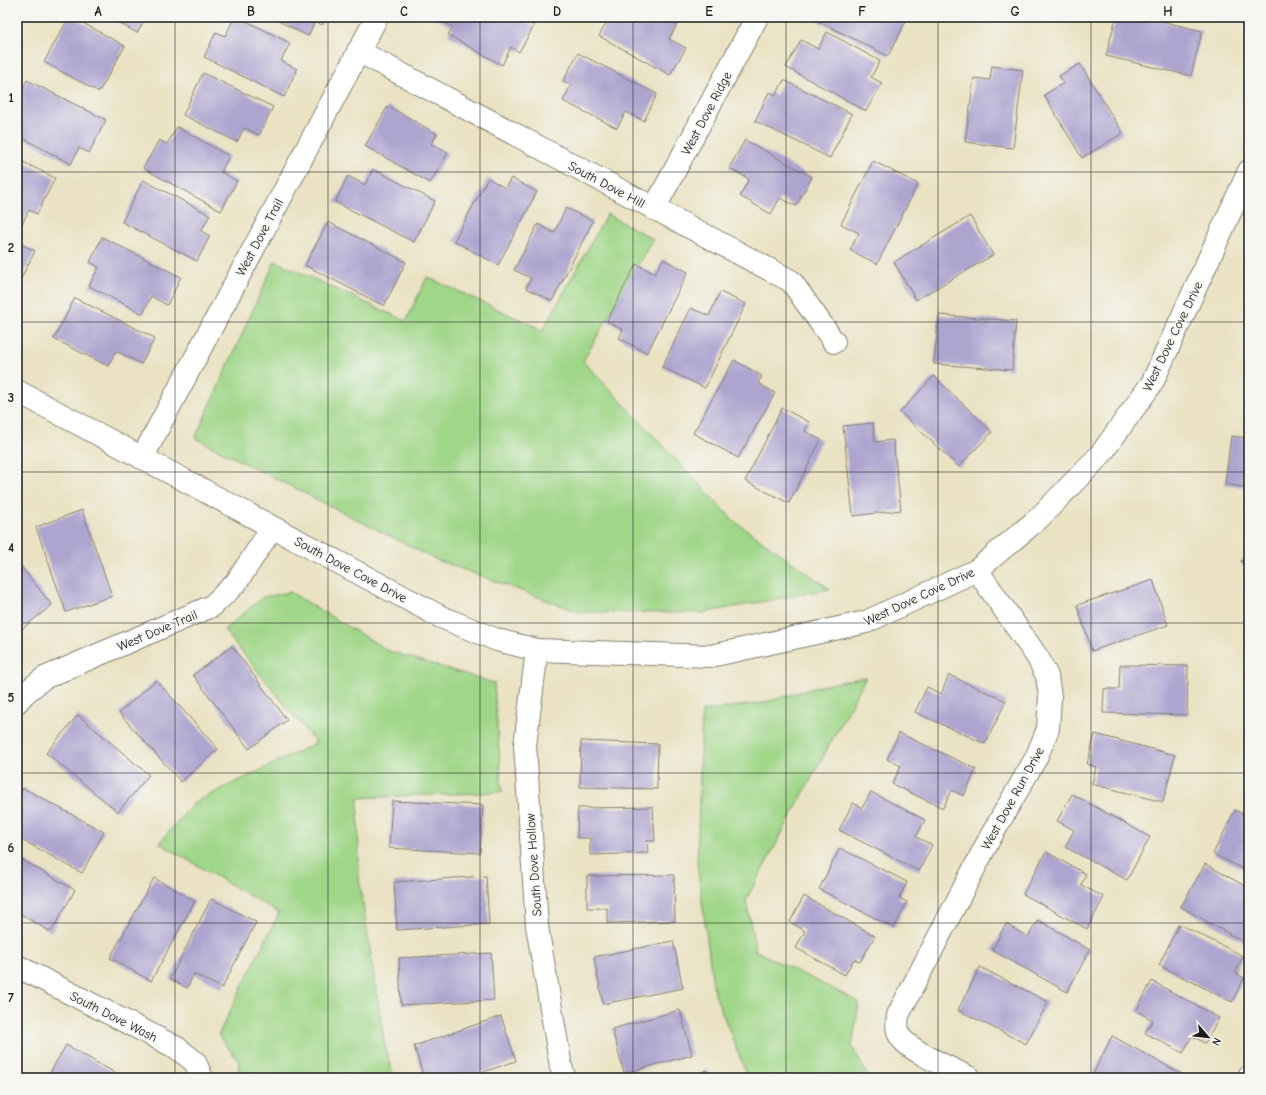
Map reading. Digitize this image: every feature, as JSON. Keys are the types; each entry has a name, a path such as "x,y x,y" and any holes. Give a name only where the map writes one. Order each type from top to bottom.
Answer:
{"street":[{"name":"West Dove Trail","path":"142,458 377,17"},
{"name":"West Dove Ridge","path":"654,209 757,17"},
{"name":"South Dove Hill","path":"358,51 791,281 834,342"},
{"name":"West Dove Cove Drive","path":"711,656 866,622 977,570 1039,518 1100,454 1152,383 1249,171"},
{"name":"South Dove Cove Drive","path":"17,391 441,617 497,640 537,650 711,656"},
{"name":"West Dove Trail","path":"17,702 24,694 44,678 212,606 236,583 272,528"},
{"name":"West Dove Run Drive","path":"970,1078 919,1051 902,1039 897,1028 898,1015 991,836 1036,758 1048,729 1050,697 1047,676 1038,658 977,570"},
{"name":"South Dove Hollow","path":"537,650 525,745 537,926 561,1067 565,1078"},
{"name":"South Dove Wash","path":"17,966 177,1048 194,1062 202,1077"}],"green space":[{"path":"607,214 653,239 583,361 734,521 830,589 702,613 579,612 437,560 195,438 275,261 406,321 427,277 543,330"},
{"path":"290,592 389,651 494,683 502,792 358,798 359,878 385,1047 394,1078 238,1078 239,1062 218,1035 279,913 159,843 195,802 316,743 224,630 263,597"},
{"path":"866,677 746,900 756,951 859,1002 852,1047 869,1078 748,1078 714,992 697,863 702,711 763,703 820,686"}],"building":[{"path":"69,17 72,17 125,46 99,92 44,62"},
{"path":"109,17 146,17 137,33"},
{"path":"235,17 238,17 290,43 281,61 297,69 284,97 204,57 216,32 225,36"},
{"path":"271,17 326,17 322,25 315,21 308,36"},
{"path":"437,17 518,17 534,26 519,52 511,47 502,65 448,35 453,27 436,19"},
{"path":"610,17 667,17 678,23 669,39 686,48 670,75 599,36"},
{"path":"810,17 908,17 888,56"},
{"path":"1116,17 1144,17 1202,31 1191,76 1106,56"},
{"path":"827,32 880,61 871,77 882,83 866,111 786,67 801,40 818,49"},
{"path":"578,53 657,94 644,121 626,112 617,128 563,101 571,85 563,81"},
{"path":"1080,64 1123,133 1082,158 1044,95 1064,83 1059,76"},
{"path":"992,66 1023,70 1013,148 965,142 974,78 990,80"},
{"path":"203,73 273,107 259,135 244,128 237,142 183,115"},
{"path":"27,80 106,120 89,153 79,148 71,164 17,135 17,99"},
{"path":"784,80 852,114 830,158 755,121 769,92 776,95"},
{"path":"388,106 437,134 431,144 448,153 430,183 365,146"},
{"path":"177,127 229,156 221,172 237,181 221,211 143,168 159,140 167,144"},
{"path":"745,140 812,177 796,206 780,198 771,214 740,196 749,179 729,168"},
{"path":"17,159 55,178 37,214 29,210 22,224 17,221"},
{"path":"873,161 918,184 877,264 850,250 859,233 841,224"},
{"path":"373,169 435,201 414,242 335,202 348,176 365,185"},
{"path":"488,178 505,188 511,178 537,192 498,265 454,241"},
{"path":"143,180 210,215 201,231 210,236 197,261 122,222"},
{"path":"566,208 593,221 552,301 526,288 531,278 514,270 538,224 554,233"},
{"path":"970,216 993,255 916,300 894,262"},
{"path":"328,222 406,262 384,306 305,265"},
{"path":"102,237 181,277 167,305 151,296 143,314 89,286 99,267 90,262"},
{"path":"17,242 35,251 17,286"},
{"path":"663,259 688,272 647,353 619,338 623,330 607,321 636,264 655,274"},
{"path":"720,292 746,304 705,388 662,367 691,308 709,316"},
{"path":"75,298 155,338 141,364 116,351 108,366 54,339"},
{"path":"939,315 1016,321 1012,370 934,364"},
{"path":"734,360 762,376 758,383 775,393 738,458 693,433"},
{"path":"934,376 992,432 959,467 900,412"},
{"path":"782,408 809,422 805,431 821,440 789,503 745,481"},
{"path":"873,423 875,442 893,440 901,510 853,516 843,426"},
{"path":"1231,436 1249,438 1249,488 1225,484"},
{"path":"82,510 112,596 66,612 36,527"},
{"path":"1249,556 1249,573 1241,561"},
{"path":"17,562 52,605 17,633"},
{"path":"1153,580 1168,625 1092,651 1077,605"},
{"path":"232,646 287,720 249,749 193,675"},
{"path":"1120,665 1188,666 1187,715 1103,713 1104,689 1119,689"},
{"path":"949,675 1006,701 985,744 915,712 927,687 941,694"},
{"path":"156,680 218,749 181,782 119,713"},
{"path":"78,715 149,775 118,812 46,753"},
{"path":"899,733 976,769 964,796 952,790 943,808 892,784 901,766 887,759"},
{"path":"1095,734 1175,755 1163,802 1092,784 1096,767 1087,764"},
{"path":"581,741 658,744 657,789 580,787"},
{"path":"23,788 104,832 82,873 17,837 17,799"},
{"path":"871,792 925,820 916,837 932,845 919,871 839,830 853,803 862,808"},
{"path":"1072,794 1150,837 1127,880 1065,847 1074,830 1057,821"},
{"path":"392,801 483,805 480,853 389,848"},
{"path":"653,807 655,841 647,841 648,853 590,855 590,838 577,838 578,808"},
{"path":"1235,810 1249,817 1249,872 1213,854"},
{"path":"840,848 907,882 899,898 907,902 894,928 819,889"},
{"path":"1046,852 1086,874 1081,885 1104,897 1087,929 1023,894"},
{"path":"17,857 75,890 51,932 17,912"},
{"path":"1205,864 1249,888 1249,945 1181,907"},
{"path":"674,875 675,921 607,923 607,908 587,908 587,876"},
{"path":"486,876 489,924 397,930 394,882"},
{"path":"154,878 195,901 151,981 110,958"},
{"path":"804,896 875,936 860,962 854,959 845,975 796,948 805,931 790,922"},
{"path":"211,899 256,922 222,988 194,974 187,988 170,979"},
{"path":"1038,920 1090,950 1067,992 992,950 1006,924 1028,937"},
{"path":"1179,924 1243,956 1235,973 1244,978 1232,1002 1159,965"},
{"path":"673,941 683,988 603,1004 594,957"},
{"path":"491,953 494,1000 401,1005 399,958"},
{"path":"980,967 1048,1002 1026,1044 958,1010"},
{"path":"1152,981 1219,1018 1205,1043 1192,1036 1183,1053 1145,1033 1153,1020 1136,1011"},
{"path":"680,1010 692,1055 624,1073 612,1029"},
{"path":"501,1016 516,1061 465,1078 424,1078 414,1046"},
{"path":"1112,1036 1189,1078 1091,1078"},
{"path":"66,1045 124,1078 47,1078"},
{"path":"707,1070 711,1078 691,1078"}]}
